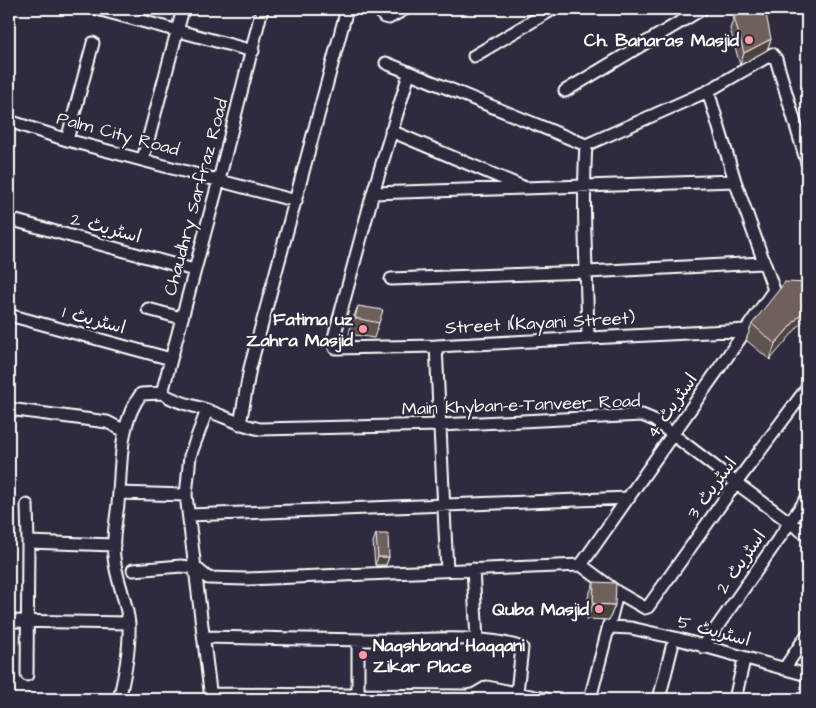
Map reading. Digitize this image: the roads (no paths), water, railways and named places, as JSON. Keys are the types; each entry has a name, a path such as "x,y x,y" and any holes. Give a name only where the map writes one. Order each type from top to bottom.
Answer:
{"street":[{"path":"97,9 253,51"},
{"path":"143,159 183,9"},
{"name":"Chaudhry Sarfraz Road","path":"162,393 253,51 262,9"},
{"path":"240,424 250,368 347,9"},
{"path":"382,13 389,18 405,9"},
{"path":"474,56 553,9"},
{"path":"565,91 702,9"},
{"path":"67,140 93,43"},
{"path":"386,63 586,145 708,91 772,54 776,59 806,156"},
{"path":"410,74 373,193 735,181"},
{"path":"391,279 763,263 735,181 708,91"},
{"name":"Palm City Road","path":"9,121 67,140 296,201"},
{"path":"391,131 527,188"},
{"path":"586,145 584,186 588,272 588,338"},
{"name":"Street 1(Kayani Street)","path":"373,193 333,341 335,348 436,346 746,330"},
{"name":"اسٹریٹ 2","path":"9,219 194,270"},
{"name":"اسٹریٹ 4","path":"581,566 774,290 763,263"},
{"path":"148,309 181,318"},
{"name":"اسٹریٹ 1","path":"9,316 171,359"},
{"path":"436,346 447,571"},
{"name":"اسٹریٹ 3","path":"618,592 645,608 648,607 736,483 807,388"},
{"path":"119,699 126,671 129,623 116,571 114,545 119,493 120,453 133,404 141,394 162,393"},
{"name":"Main Khyban-e-Tanveer Road","path":"162,393 168,398 204,409 240,424 260,429 440,425 642,415 654,420 807,535"},
{"path":"9,409 108,422 125,431"},
{"path":"204,409 190,456 186,495 211,697 467,696 487,687 546,699"},
{"path":"119,493 186,495"},
{"path":"189,515 629,498"},
{"name":"اسٹریٹ 2","path":"703,647 807,498"},
{"path":"27,506 27,674"},
{"path":"28,542 114,545"},
{"path":"133,570 181,566 196,568 208,578 247,578 581,566 618,592 590,699"},
{"path":"473,569 477,640"},
{"path":"9,620 129,623"},
{"name":"اسٹریٹ 5","path":"610,627 631,628 807,675"},
{"path":"784,669 807,635"},
{"path":"204,637 477,640 514,645 522,648 517,692"},
{"path":"358,640 358,697"},
{"path":"658,699 672,647"},
{"path":"735,699 743,664"}],"place":[{"name":"Ch. Banaras Masjid","path":"749,40"},
{"name":"Fatima uz Zahra Masjid","path":"363,329"},
{"name":"Quba Masjid","path":"599,609"},
{"name":"Naqshband Haqqani Zikar Place","path":"363,655"}]}
